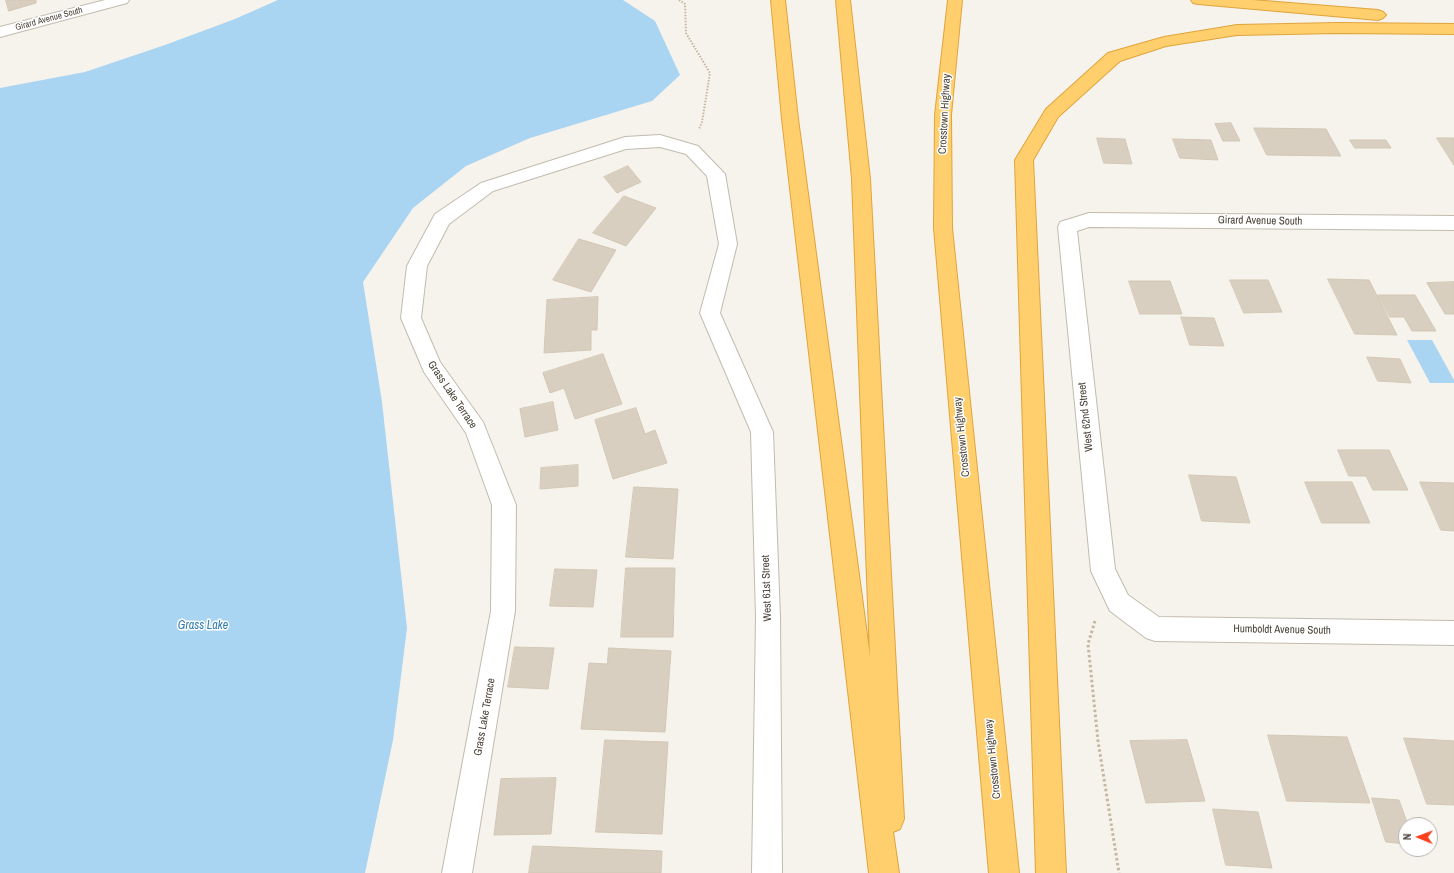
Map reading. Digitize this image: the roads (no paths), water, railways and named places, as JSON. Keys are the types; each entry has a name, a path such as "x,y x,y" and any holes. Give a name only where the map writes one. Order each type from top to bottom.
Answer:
{"highway":[{"path":"778,0 791,126 884,873"},
{"path":"843,0 862,179 893,873"},
{"path":"1198,0 1454,21"},
{"name":"Crosstown Highway","path":"955,4 943,115 943,228 1004,873"},
{"path":"1052,873 1024,160 1052,113 1114,57 1164,42 1237,30 1337,28 1454,29"}],"street":[{"name":"Girard Avenue South","path":"0,32 122,0"},
{"name":"Grass Lake Terrace","path":"457,873 504,611 504,505 476,429 431,366 411,318 417,266 442,219 487,187 625,143 660,141 692,150 716,174 728,244 710,313"},
{"name":"Girard Avenue South","path":"1067,227 1089,220 1454,223"},
{"name":"West 62nd Street","path":"1067,227 1103,571 1118,604"},
{"name":"West 61st Street","path":"710,313 762,432 768,617 767,873"},
{"name":"Humboldt Avenue South","path":"1118,604 1155,629 1454,633"}],"water":[{"name":"Grass Lake","path":"278,0 623,0 655,21 680,75 652,101 530,138 466,166 413,208 363,282 382,402 407,628 393,740 365,873 0,873 0,88 85,72 235,19"},
{"path":"1407,340 1432,340 1454,380 1454,383 1430,383"}]}
